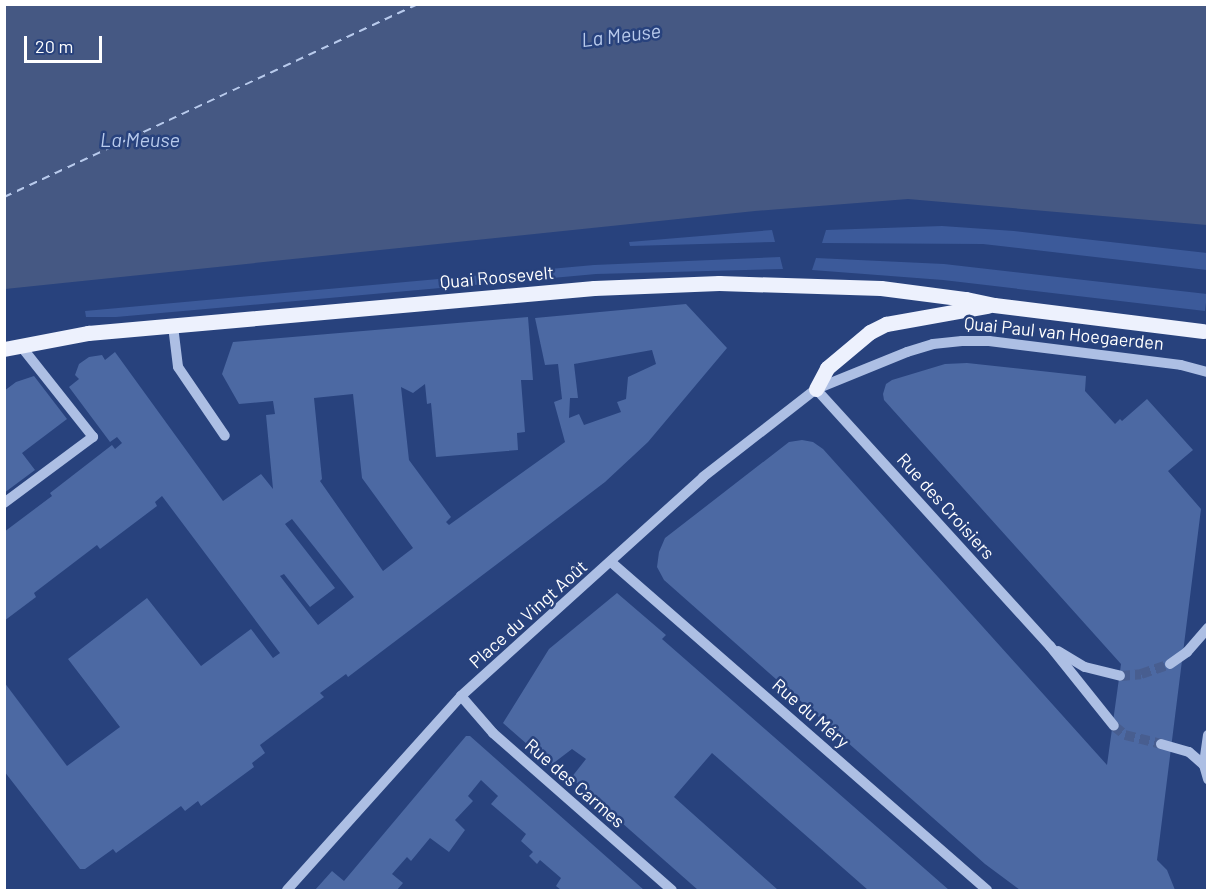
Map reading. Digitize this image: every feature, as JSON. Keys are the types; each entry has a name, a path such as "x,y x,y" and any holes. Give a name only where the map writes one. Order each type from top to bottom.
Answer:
{"main road":[{"name":"Quai Roosevelt","path":"4,349 88,333 594,288 702,283 881,288 994,305"},
{"name":"Quai Paul van Hoegaerden","path":"994,305 1203,331"},
{"path":"816,389 827,368 870,332 886,324 994,305"}],"street":[{"path":"173,326 178,367 225,436"},
{"name":"Quai Paul van Hoegaerden","path":"816,389 907,352 933,344 962,340 1181,365 1208,372"},
{"path":"4,503 93,437 21,346"},
{"name":"Place du Vingt Août","path":"287,891 461,696 703,477 816,389"},
{"name":"Rue des Croisiers","path":"816,389 1050,646 1114,726"},
{"name":"Rue du Méry","path":"611,562 639,583 987,891"},
{"path":"1170,664 1187,652 1208,628"},
{"name":"Rue des Croisiers","path":"1050,646 1085,667 1120,676"},
{"name":"Rue des Carmes","path":"461,696 493,733 672,891"},
{"path":"1208,735 1204,765 1208,779"},
{"path":"1161,744 1189,752 1204,765"}],"shaded area":[{"path":"942,226 1014,231 1207,253 1207,270 983,244 822,243 826,230"},
{"path":"772,230 775,242 630,246 629,242"},
{"path":"780,257 783,269 596,274 116,317 86,317 85,311 594,265"},
{"path":"816,258 944,264 1207,294 1205,311 943,280 812,270"}],"water":[{"name":"La Meuse","path":"4,5 1207,5 1207,225 908,199 755,211 5,289"}],"building":[{"path":"686,304 727,348 648,442 605,482 348,677 346,674 320,693 324,697 260,745 265,753 252,763 254,767 201,806 198,801 185,811 181,806 116,853 113,849 85,869 80,869 4,771 4,682 67,766 120,727 68,659 147,598 201,666 251,629 273,658 280,653 162,496 155,502 157,506 100,549 97,545 34,593 36,597 4,621 4,532 52,496 50,493 112,445 115,449 122,443 117,437 110,442 69,387 79,379 75,375 79,364 89,357 102,355 105,360 115,352 223,501 261,474 273,489 266,415 275,414 273,401 239,404 222,374 233,342 528,317 533,380 521,380 525,432 517,433 518,450 436,457 431,403 427,404 425,384 413,393 401,387 409,460 451,517 446,522 449,525 565,442 554,402 562,399 558,364 545,365 535,318","holes":["652,350 656,364 628,377 626,399 617,402 621,412 584,425 579,414 569,418 570,398 578,398 574,364","353,394 362,478 413,548 383,571 320,481 322,479 314,398","292,519 354,597 318,625 280,576 284,574 310,607 335,588 285,524"]},
{"path":"967,363 1086,376 1085,391 1115,424 1120,419 1122,421 1147,399 1193,450 1168,471 1201,509 1157,860 1167,870 1175,890 1020,890 985,864 664,580 657,567 659,552 665,538 789,442 802,440 813,442 823,449 1107,765 1121,664 884,400 886,384 892,380 945,364"},
{"path":"34,376 67,419 22,453 35,470 4,493 4,391 16,382"},
{"path":"617,593 666,635 662,639 949,890 868,890 712,753 674,797 778,890 698,890 571,778 586,759 572,749 551,765 503,723 549,649"},
{"path":"466,736 470,736 644,890 561,890 556,886 561,878 540,860 537,864 529,856 533,852 521,841 526,834 491,804 498,796 481,780 468,796 473,801 455,820 465,830 449,852 430,838 411,861 407,857 392,874 403,883 397,890 315,890 332,871 344,881"}],"ferry route":[{"path":"4,197 417,4"}],"tunnel":[{"path":"1120,676 1141,674 1170,664"},
{"path":"1114,726 1125,735 1161,744"}]}
